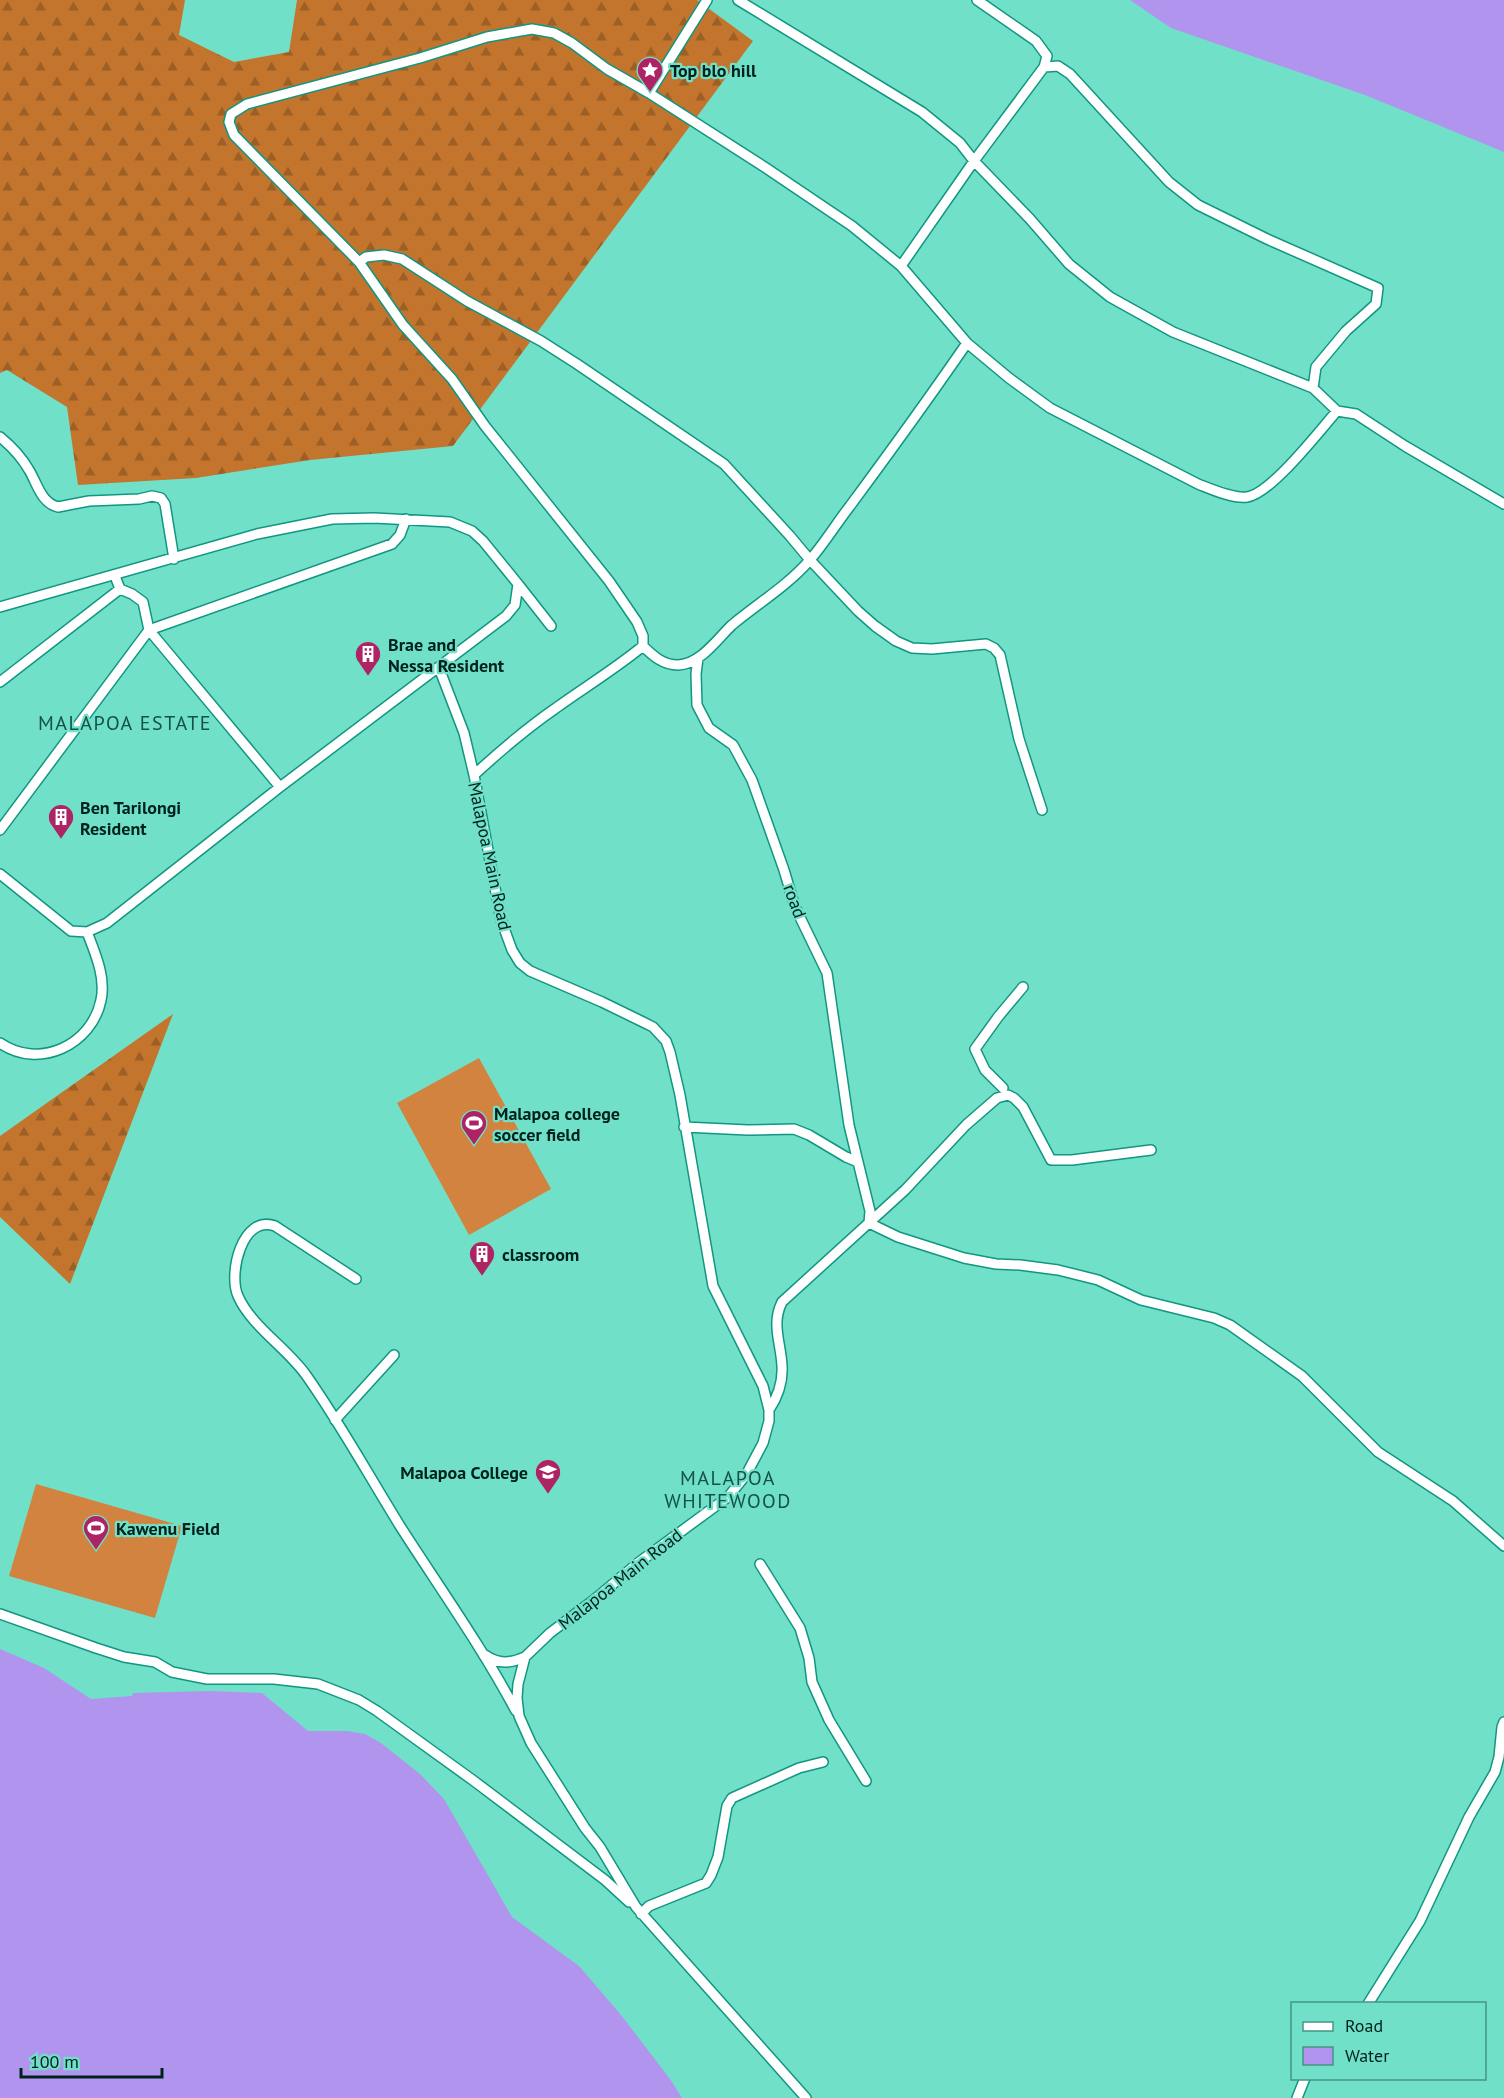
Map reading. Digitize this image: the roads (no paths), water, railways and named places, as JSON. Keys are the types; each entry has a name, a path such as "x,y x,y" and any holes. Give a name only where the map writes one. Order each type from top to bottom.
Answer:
{"street":[{"path":"649,93 707,0"},
{"path":"738,0 922,112 960,143 1069,264 1110,297 1173,332 1313,388 1337,411 1356,414 1405,446 1504,504"},
{"path":"901,266 974,161 1044,67 1047,56 1036,41 977,0"},
{"path":"967,343 909,428 810,561 785,584 730,627 698,658 690,663 679,665 666,663 643,646 643,636 637,622 609,582 485,426 452,379 403,325 358,262 234,135 229,122 231,114 247,104 420,58 487,37 532,29 554,33 852,226 901,266 967,343 1050,408 1198,484 1223,493 1248,497 1272,484 1337,411"},
{"path":"1044,67 1058,66 1071,74 1169,182 1198,205 1267,239 1378,288 1376,304 1346,331 1316,367 1313,388"},
{"path":"358,262 366,257 384,255 402,259 467,301 541,341 724,464 858,611 896,641 912,648 932,649 977,644 986,644 994,648 1000,655 1019,739 1042,810"},
{"path":"0,437 29,470 42,495 53,507 97,501 139,499 152,495 161,498 165,504 174,558"},
{"path":"0,607 257,534 310,523 354,518 406,519 450,522 472,531 483,541 551,626"},
{"path":"0,830 149,630 392,544 400,535 406,519"},
{"path":"115,576 120,589 143,602 149,630 280,788"},
{"path":"0,874 71,931 87,932 107,923 512,610 518,584"},
{"path":"0,682 120,589"},
{"path":"474,775 514,739 622,664 643,646"},
{"name":"road","path":"698,658 697,705 709,728 733,745 752,780 795,907 827,973 849,1125 870,1211 869,1223"},
{"name":"Malapoa Main Road","path":"439,668 464,733 501,920 512,950 520,963 530,971 653,1027 661,1034 670,1052 713,1287 763,1386 769,1410 766,1433 759,1453 746,1475 728,1497 638,1563 550,1633 525,1657"},
{"path":"0,1043 8,1049 26,1054 53,1053 68,1046 88,1028 102,999 100,971 87,932"},
{"path":"1003,1089 985,1070 975,1049 1023,987"},
{"path":"769,1410 782,1378 776,1331 776,1318 782,1302 921,1174 966,1125 997,1098 1003,1096 1014,1098 1023,1107 1051,1160 1072,1160 1151,1150"},
{"path":"684,1127 748,1130 794,1129 858,1162"},
{"path":"869,1223 898,1237 964,1258 996,1264 1058,1270 1098,1280 1142,1300 1214,1318 1230,1325 1302,1376 1378,1452 1453,1501 1504,1546"},
{"path":"356,1279 269,1224 255,1226 245,1239 238,1257 235,1288 255,1321 305,1373 481,1652 494,1669 536,1752 585,1828 600,1847 638,1911"},
{"path":"225,1272 236,1273"},
{"path":"334,1420 394,1355"},
{"path":"760,1564 800,1628 809,1658 812,1682 829,1720 866,1781"},
{"path":"0,1614 124,1657 154,1662 172,1672 207,1679 274,1679 318,1684 359,1700 474,1781 604,1880 638,1911 806,2098"},
{"path":"481,1652 501,1662 511,1662 525,1657"},
{"path":"519,1716 518,1684 525,1657"},
{"path":"1369,2002 1420,1921 1469,1817 1495,1772 1504,1722"},
{"path":"638,1911 706,1883 718,1857 727,1806 732,1798 799,1768 823,1762"},
{"path":"1297,2098 1305,2080"}],"water":[{"path":"1130,0 1504,0 1504,152 1365,95 1171,28"},
{"path":"0,1649 44,1668 91,1699 132,1696 133,1693 210,1691 262,1693 308,1731 347,1731 365,1734 381,1743 420,1774 444,1799 512,1917 579,1966 621,2015 682,2098 0,2098"}],"place":[{"name":"Top blo hill","path":"650,93"},
{"name":"Brae and Nessa Resident","path":"368,677"},
{"name":"Ben Tarilongi Resident","path":"61,840"},
{"name":"Malapoa college soccer field","path":"474,1146"},
{"name":"classroom","path":"482,1277"},
{"name":"Malapoa College","path":"548,1495"},
{"name":"Kawenu Field","path":"96,1551"}],"district":[{"name":"MALAPOA ESTATE","path":"125,723"},
{"name":"MALAPOA WHITEWOOD","path":"728,1490"}]}
